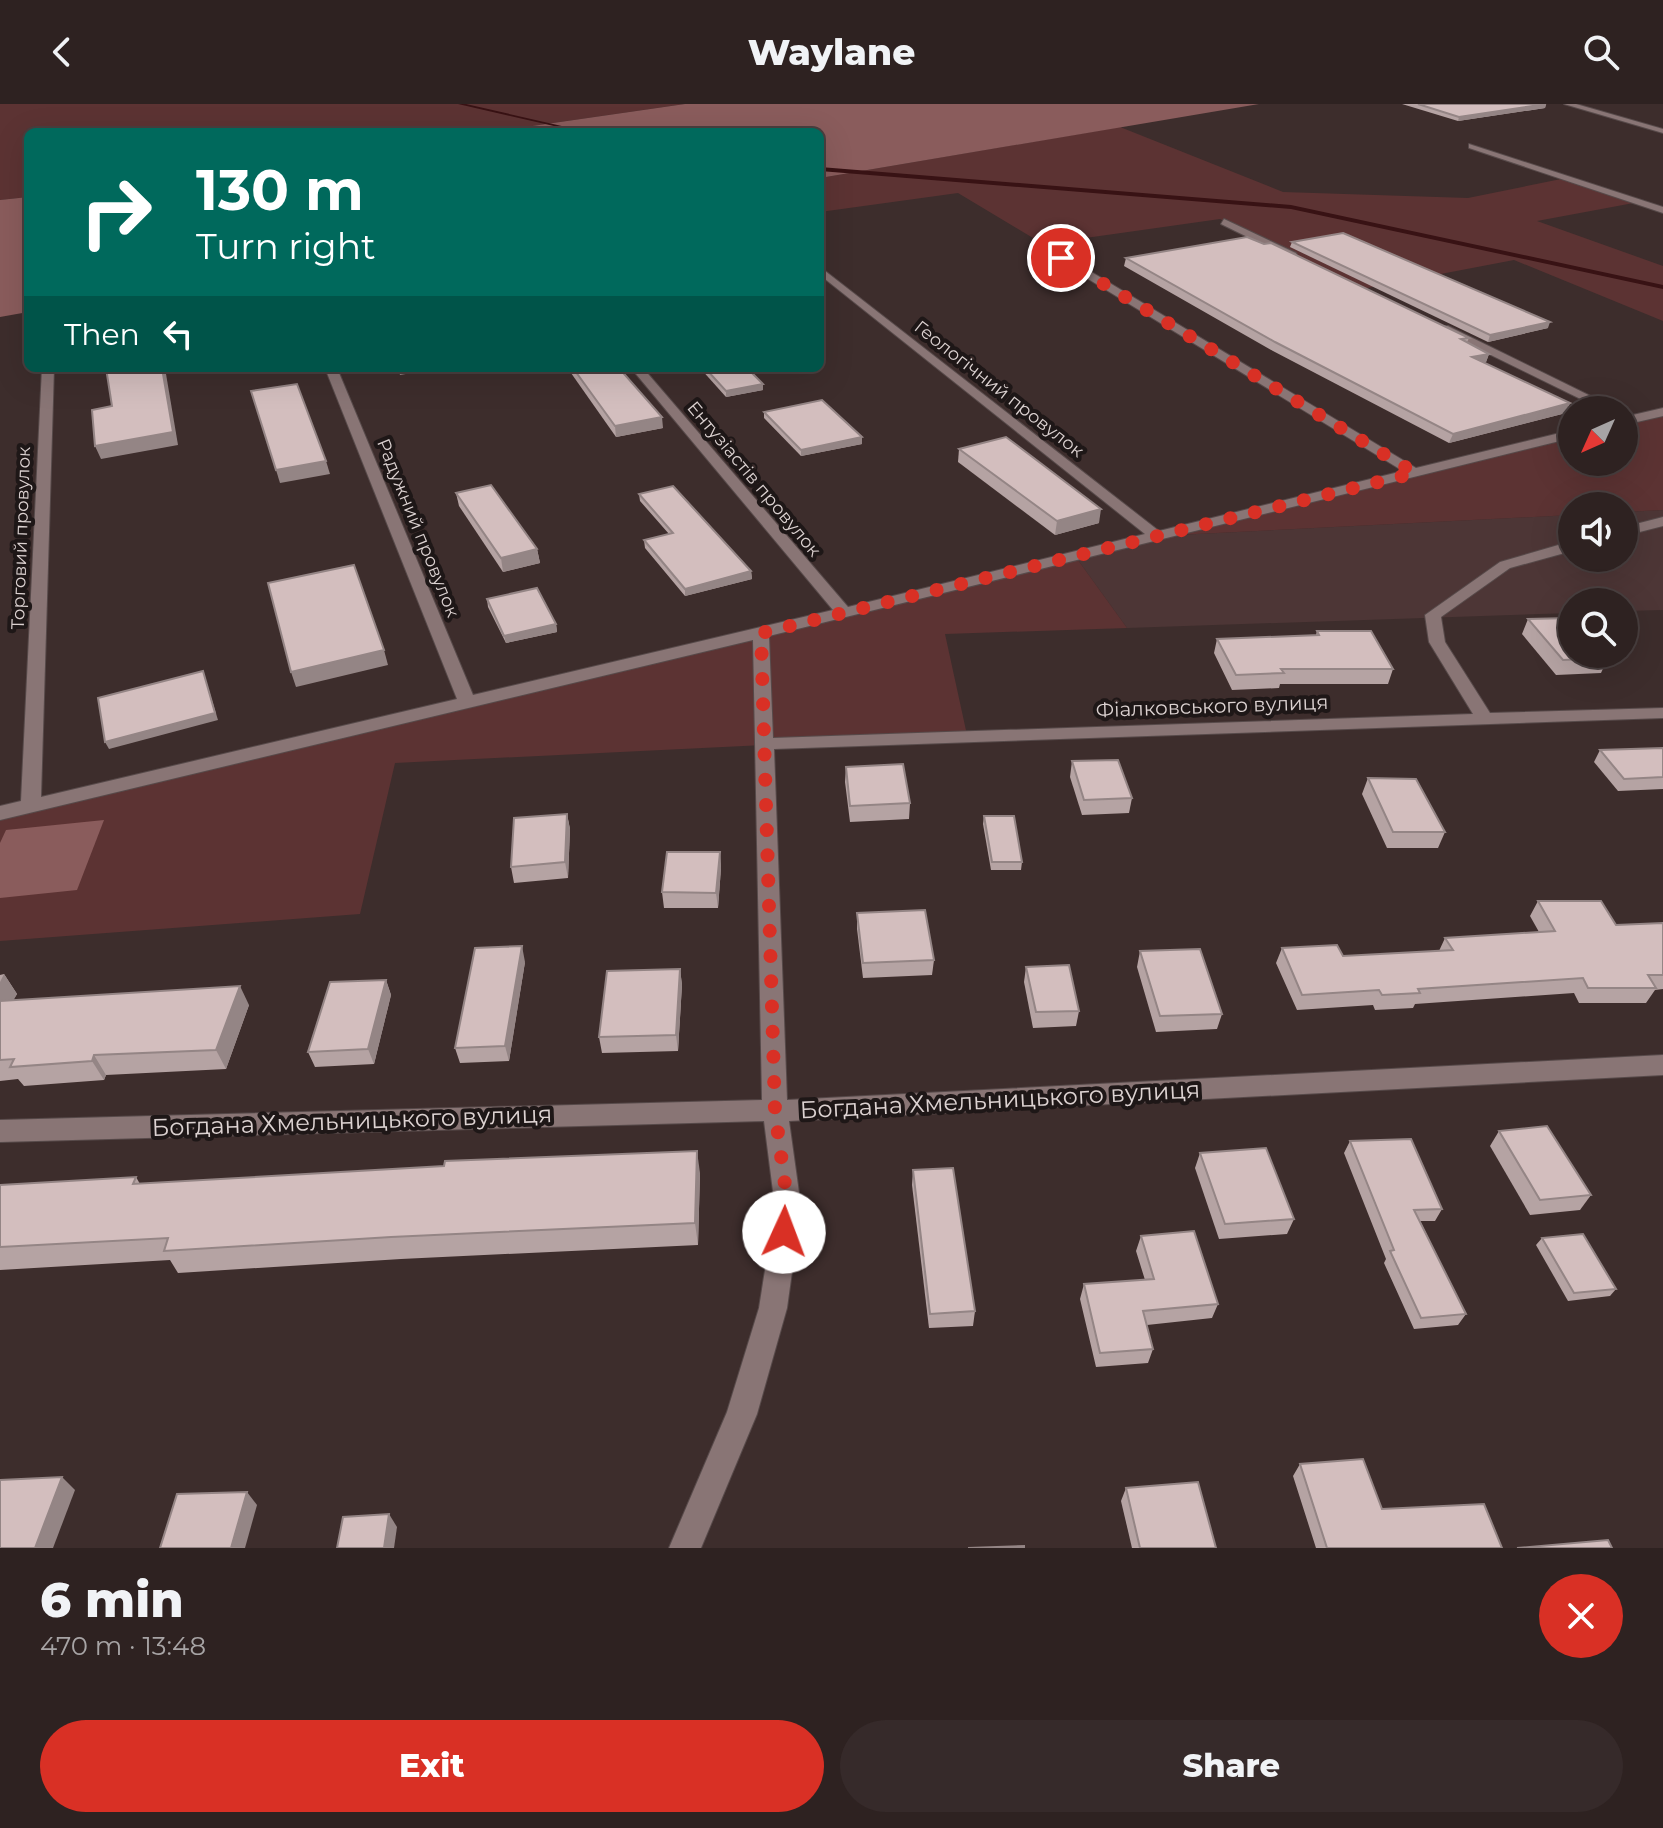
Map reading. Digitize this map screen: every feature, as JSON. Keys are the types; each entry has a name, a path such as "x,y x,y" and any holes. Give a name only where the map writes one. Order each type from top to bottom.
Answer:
{"street":[{"path":"1568,104 1663,131"},
{"path":"1472,146 1663,210"},
{"path":"1224,222 1306,262"},
{"path":"1061,258 1415,473"},
{"name":"Геологічний провулок","path":"824,273 1156,536"},
{"path":"1431,322 1584,396"},
{"name":"Торговий провулок","path":"31,805 48,372"},
{"name":"Радужний провулок","path":"333,372 467,702"},
{"name":"Ентузіастів провулок","path":"640,372 844,613"},
{"path":"1638,417 1663,412"},
{"path":"1638,420 1663,428"},
{"path":"0,813 844,613 1558,437"},
{"path":"1638,528 1663,521"},
{"path":"1486,721 1437,642 1433,615 1505,565 1558,550"},
{"path":"685,1548 742,1414 773,1308 788,1207 775,1111 761,633"},
{"name":"Фіалковського вулиця","path":"762,744 1663,713"},
{"name":"Богдана Хмельницького вулиця","path":"0,1131 696,1110 775,1111 1663,1065"}],"shaded area":[{"path":"0,104 685,104 518,128 24,128 24,197 0,200"},
{"path":"685,104 1259,104 824,177 824,128 518,128"},
{"path":"1120,127 1283,192 1468,198 1566,178 1639,202 1537,221 1663,266 1663,321 1514,260 1362,289 1220,219 1043,244 958,193 824,211 824,177"},
{"path":"24,197 24,313 0,317 0,200"},
{"path":"1663,412 1663,510 1638,511 1638,492 1558,492 1558,516 1156,536 1558,437 1558,476 1638,476 1638,418"},
{"path":"1663,510 1663,610 1638,611 1638,588 1558,588 1558,613 1127,628 1075,556 1156,536 1558,516 1558,572 1638,572 1638,511"},
{"path":"1075,556 1127,628 945,634 967,735 395,763 360,914 0,941 0,813"},
{"path":"104,820 77,890 0,898 0,843 6,830"}],"building":[{"path":"1418,104 1546,104 1459,117"},
{"path":"1343,233 1550,322 1490,335 1292,242"},
{"path":"1247,237 1264,244 1271,243 1469,338 1461,339 1489,354 1472,357 1558,397 1558,406 1453,434 1275,342 1126,258"},
{"path":"107,372 163,372 173,432 95,446 92,410 112,406"},
{"path":"576,372 623,372 662,417 615,426"},
{"path":"709,372 751,372 763,384 726,391"},
{"path":"297,384 326,461 276,470 251,391"},
{"path":"822,400 862,437 801,450 764,412"},
{"path":"1006,437 1101,509 1057,521 959,449"},
{"path":"491,485 537,549 501,558 456,493"},
{"path":"673,486 751,571 685,589 644,540 673,533 639,494"},
{"path":"354,565 384,650 291,672 268,583"},
{"path":"537,588 556,624 504,636 487,599"},
{"path":"1558,618 1558,654 1528,619"},
{"path":"1317,631 1371,631 1393,669 1281,669 1284,673 1236,675 1217,639 1319,635"},
{"path":"203,671 215,713 105,742 98,698"},
{"path":"1663,748 1663,777 1624,779 1600,750"},
{"path":"1118,760 1132,798 1084,800 1072,761"},
{"path":"903,764 910,803 850,806 846,767"},
{"path":"1368,778 1416,779 1445,832 1393,832"},
{"path":"567,814 565,862 511,867 514,818"},
{"path":"984,816 1014,816 1022,862 992,862"},
{"path":"667,852 720,852 716,893 662,892"},
{"path":"1538,901 1601,901 1616,925 1663,923 1663,975 1648,975 1656,988 1588,988 1583,978 1418,989 1420,993 1382,995 1379,990 1302,995 1282,948 1337,945 1343,956 1453,950 1445,938 1555,931"},
{"path":"925,910 934,960 863,963 857,913"},
{"path":"522,946 505,1046 455,1048 475,948"},
{"path":"1200,949 1222,1014 1160,1016 1140,951"},
{"path":"1069,965 1079,1011 1036,1012 1026,967"},
{"path":"680,969 676,1035 599,1037 607,971"},
{"path":"386,980 368,1049 308,1052 330,982"},
{"path":"240,986 216,1050 94,1055 92,1061 10,1067 14,1059 0,1060 0,1001"},
{"path":"1547,1126 1591,1195 1540,1200 1499,1131"},
{"path":"1411,1139 1442,1209 1414,1210 1466,1314 1421,1318 1390,1251 1394,1250 1350,1141"},
{"path":"1266,1148 1294,1219 1225,1224 1200,1153"},
{"path":"697,1151 695,1223 164,1251 168,1238 0,1247 0,1185 136,1177 133,1184 444,1166 445,1161"},
{"path":"953,1168 975,1311 930,1314 913,1170"},
{"path":"1194,1231 1218,1304 1143,1311 1153,1349 1100,1353 1084,1284 1154,1279 1141,1236"},
{"path":"1583,1234 1616,1289 1574,1293 1542,1238"},
{"path":"1363,1459 1382,1509 1484,1504 1502,1548 1327,1548 1300,1464"},
{"path":"62,1477 35,1548 0,1548 0,1480"},
{"path":"1198,1482 1216,1548 1140,1548 1126,1488"},
{"path":"247,1492 231,1548 160,1548 177,1494"},
{"path":"389,1514 384,1548 337,1548 343,1517"},
{"path":"1608,1540 1612,1548 1517,1548"},
{"path":"1024,1546 1024,1548 968,1548"}],"waterway":[{"path":"460,104 568,128"},
{"path":"824,169 1291,207 1663,287"}],"route":[{"path":"784,1232 788,1207 775,1111 761,633 1415,473 1061,258"}]}
